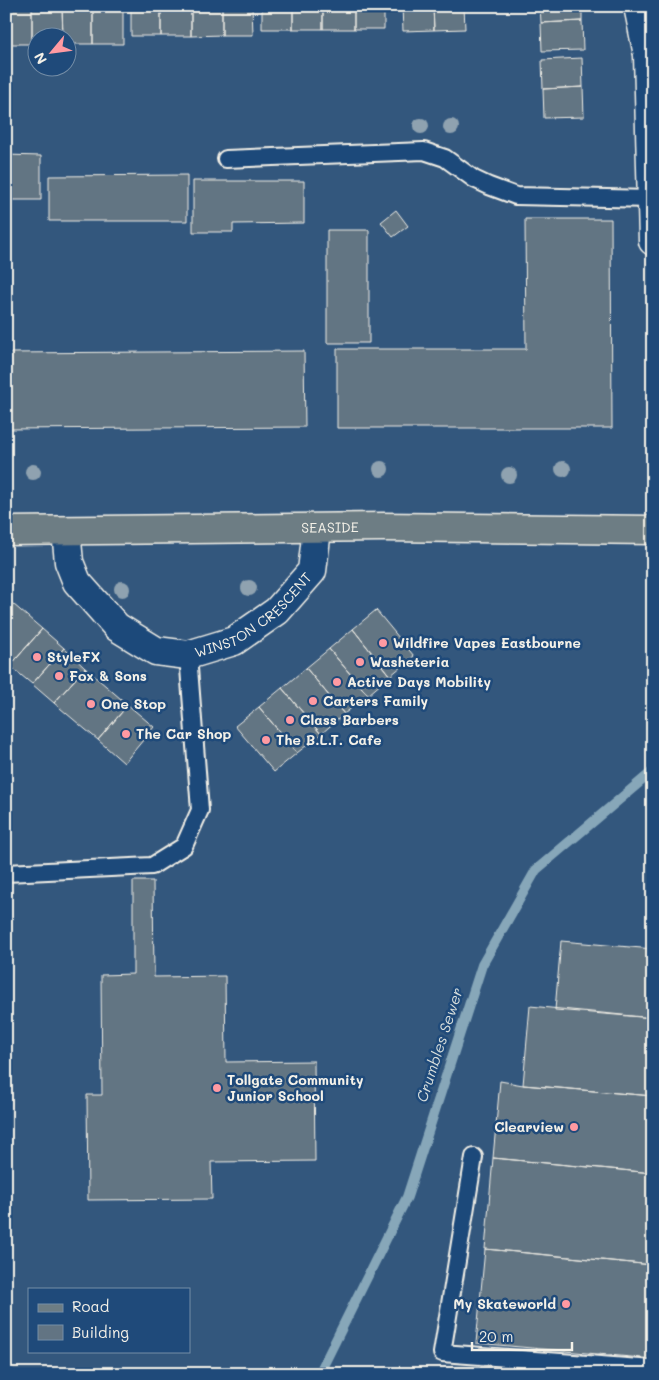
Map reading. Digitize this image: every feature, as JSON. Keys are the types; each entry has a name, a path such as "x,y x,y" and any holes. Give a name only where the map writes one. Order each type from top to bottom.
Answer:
{"main road":[{"name":"SEASIDE","path":"6,531 383,528 653,530"}],"street":[{"path":"638,6 648,55 652,218"},
{"name":"WINSTON CRESCENT","path":"66,531 69,562 77,582 117,627 156,651 188,655 234,641 277,611 312,571 317,529"}],"lane":[{"path":"226,159 424,152 445,158 474,179 516,196 652,218"},
{"path":"6,873 152,866 184,846 200,810 188,655"},
{"path":"474,1157 442,1353 653,1369"}],"building":[{"path":"6,6 32,6 32,28 28,28 28,44 6,44"},
{"path":"32,6 62,6 63,28 32,28"},
{"path":"62,6 93,6 93,44 78,44 78,28 63,28"},
{"path":"93,6 123,6 123,44 93,44"},
{"path":"131,6 161,6 161,36 131,36"},
{"path":"161,6 191,6 191,36 161,36"},
{"path":"191,6 222,6 222,35 191,36"},
{"path":"222,6 252,6 253,35 222,35"},
{"path":"262,6 293,6 293,29 262,29"},
{"path":"293,6 323,6 323,29 293,29"},
{"path":"323,6 354,6 354,29 323,29"},
{"path":"354,6 384,6 384,29 354,29"},
{"path":"402,6 433,6 434,30 403,31"},
{"path":"433,6 464,6 465,29 434,30"},
{"path":"540,6 582,6 582,21 541,23"},
{"path":"582,21 583,50 542,51 541,23"},
{"path":"582,58 583,87 543,89 542,60"},
{"path":"583,87 584,117 544,118 543,89"},
{"path":"6,155 41,156 41,200 6,200"},
{"path":"187,175 187,221 49,221 49,176"},
{"path":"193,181 304,181 304,223 233,224 233,232 193,232"},
{"path":"396,210 408,226 393,237 381,222"},
{"path":"525,219 611,219 612,428 337,428 337,349 526,349"},
{"path":"327,230 369,230 369,343 327,343"},
{"path":"304,351 305,427 6,429 6,353"},
{"path":"6,598 42,629 10,666 6,663"},
{"name":"Wildfire Vapes Eastbourne","path":"376,610 414,656 390,676 353,629"},
{"name":"StyleFX","path":"42,629 64,648 32,684 10,666"},
{"name":"Washeteria","path":"353,629 390,676 368,695 329,649"},
{"name":"Fox & Sons","path":"64,648 85,668 54,703 32,684"},
{"name":"Active Days Mobility","path":"329,649 368,695 344,714 306,668"},
{"name":"One Stop","path":"85,668 128,705 98,740 54,703"},
{"name":"Carters Family","path":"306,668 344,714 321,734 282,688"},
{"name":"Class Barbers","path":"282,688 321,734 297,753 259,707"},
{"name":"The Car Shop","path":"128,705 154,727 124,763 98,740"},
{"name":"The B.L.T. Cafe","path":"259,707 297,753 274,772 235,726"},
{"path":"133,881 153,881 154,977 225,976 226,1062 314,1061 315,1161 211,1162 212,1199 88,1200 87,1095 102,1095 101,975 133,974"},
{"path":"561,941 653,949 653,1018 555,1010"},
{"path":"530,1006 653,1018 653,1096 523,1085"},
{"name":"Clearview","path":"500,1081 523,1085 653,1096 653,1173 493,1158"},
{"path":"493,1158 653,1173 653,1265 485,1249"},
{"name":"My Skateworld","path":"485,1249 653,1265 653,1359 476,1343"}],"waterway":[{"name":"Crumbles Sewer","path":"319,1374 407,1197 482,965 536,870 653,771"}],"place":[{"name":"Wildfire Vapes Eastbourne","path":"383,643"},
{"name":"StyleFX","path":"37,657"},
{"name":"Washeteria","path":"360,662"},
{"name":"Fox & Sons","path":"59,676"},
{"name":"Active Days Mobility","path":"337,682"},
{"name":"Carters Family","path":"313,701"},
{"name":"One Stop","path":"91,704"},
{"name":"Class Barbers","path":"290,720"},
{"name":"The Car Shop","path":"126,734"},
{"name":"The B.L.T. Cafe","path":"266,740"},
{"name":"Tollgate Community Junior School","path":"217,1088"},
{"name":"Clearview","path":"574,1127"},
{"name":"My Skateworld","path":"566,1304"}]}
